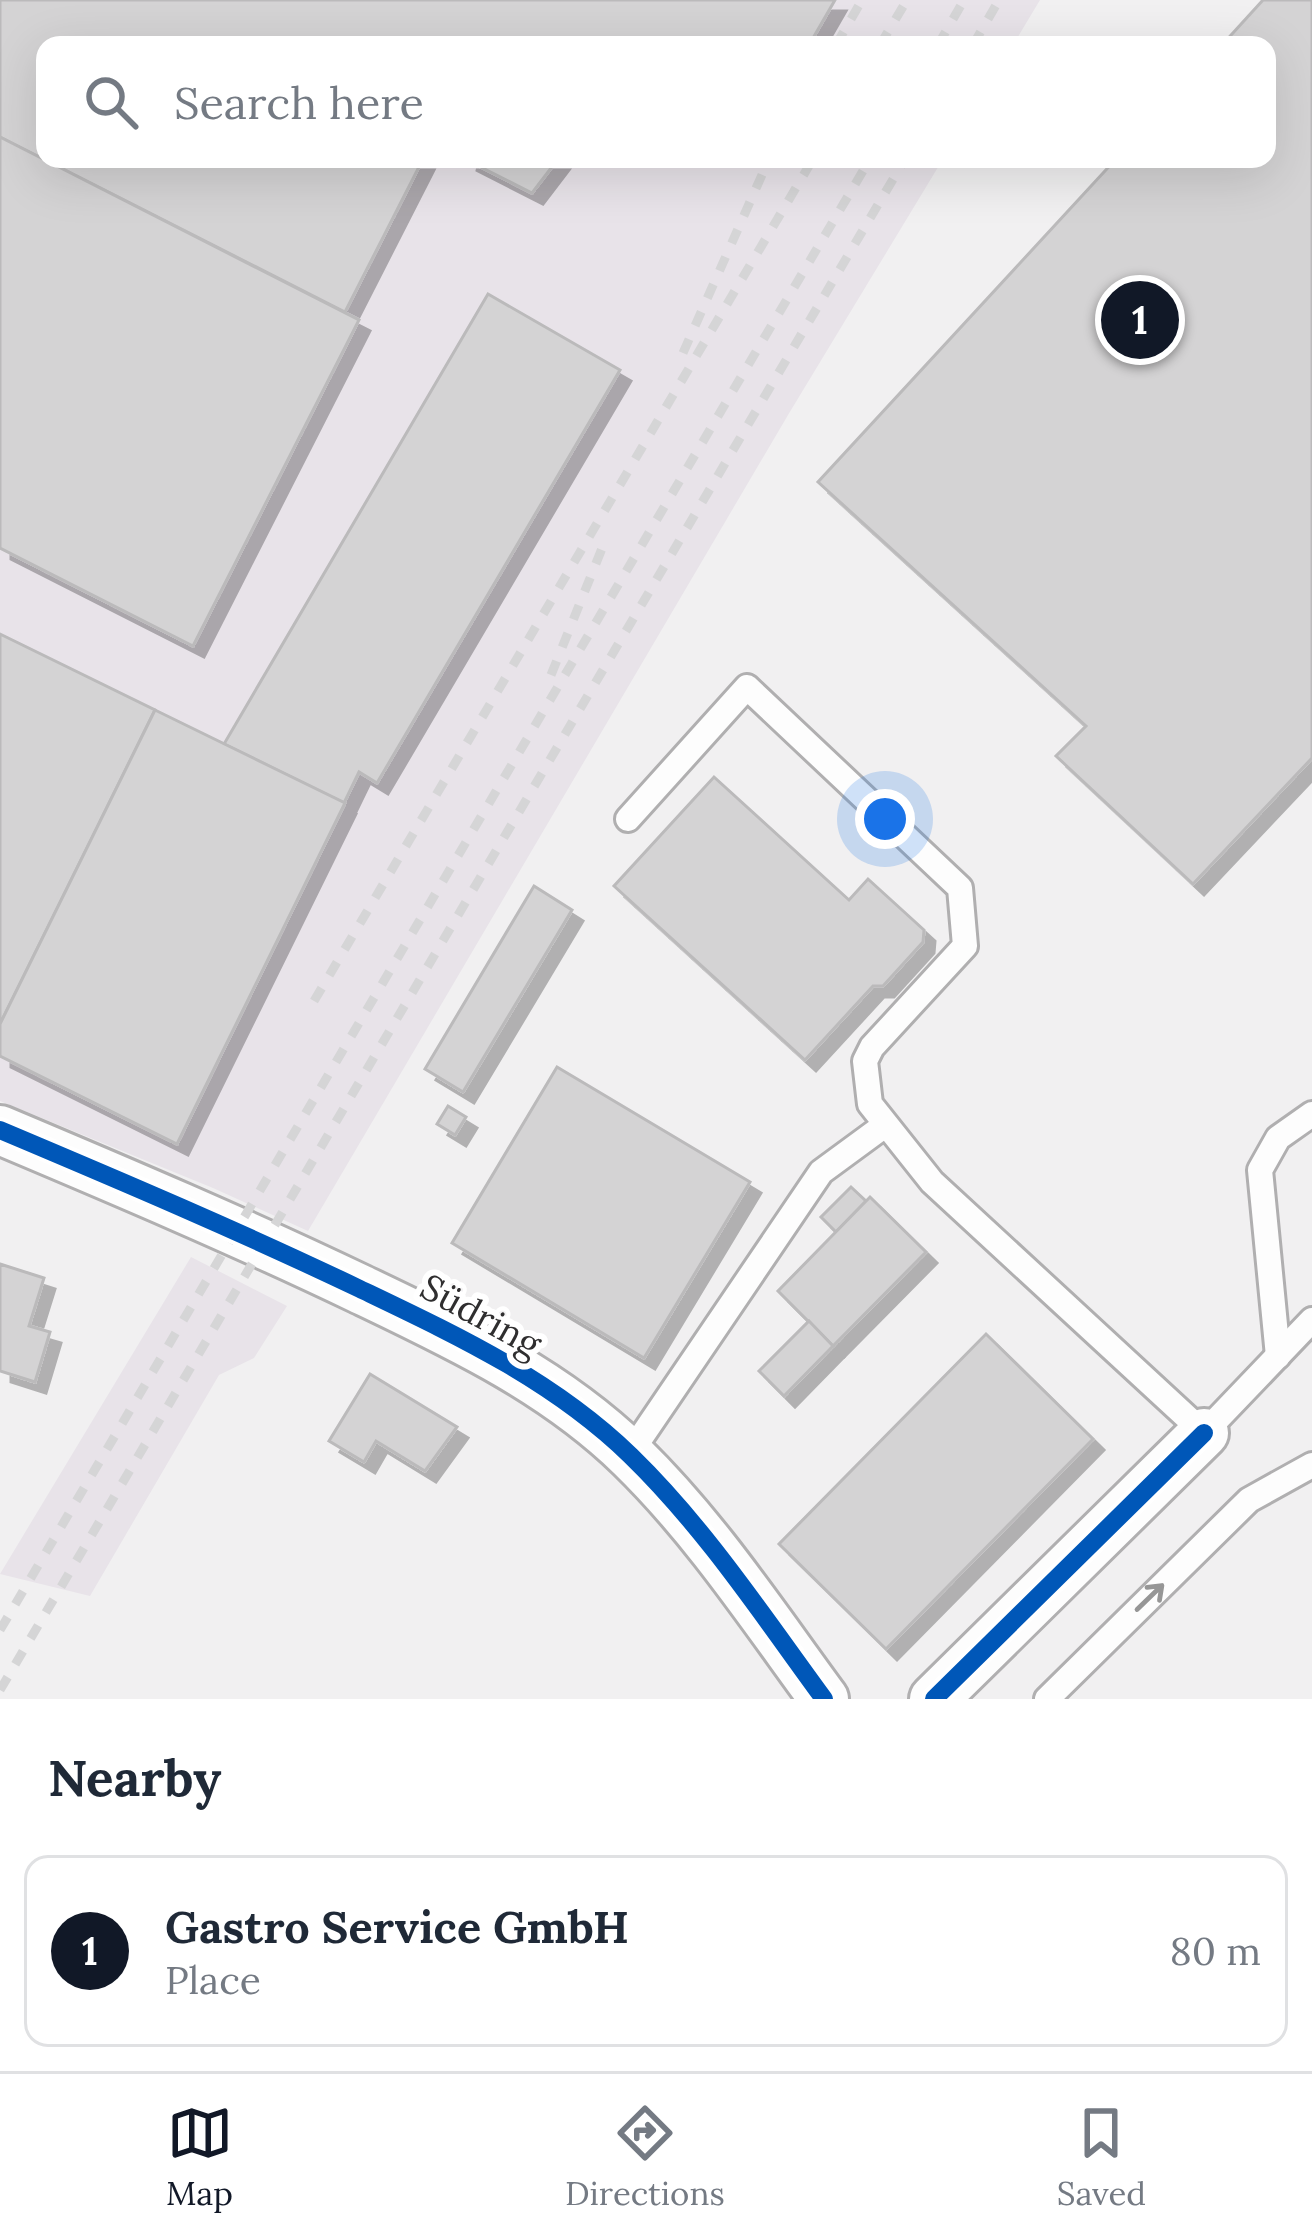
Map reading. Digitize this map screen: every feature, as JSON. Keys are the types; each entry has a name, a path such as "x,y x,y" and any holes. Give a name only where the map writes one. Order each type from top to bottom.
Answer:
{"street":[{"name":"Südring","path":"0,1130 264,1243 485,1348 575,1409 629,1455 698,1529 824,1699"},
{"path":"934,1699 1204,1433"}],"lane":[{"path":"628,819 747,687 961,888 965,946 872,1046 865,1061 870,1104 932,1182 1204,1433 1312,1320"},
{"path":"1278,1356 1260,1169 1278,1138 1312,1114"},
{"path":"629,1455 821,1172 885,1125"},
{"path":"1047,1699 1249,1500 1312,1465"}],"shaded area":[{"path":"0,0 1040,0 1018,36 36,36 36,168 938,168 308,1231 0,1101"},
{"path":"191,1257 287,1306 254,1358 219,1375 90,1596 0,1574"}],"building":[{"path":"0,0 835,0 814,36 36,36 36,155 0,137"},
{"path":"1263,0 1312,0 1312,758 1193,884 1056,756 1086,726 818,482 1108,168 1276,168 1276,36 1230,36"},
{"path":"0,137 36,155 36,168 61,168 359,320 193,646 0,548"},
{"path":"61,168 418,168 345,312"},
{"path":"483,168 551,168 532,193"},
{"path":"488,294 620,370 377,783 359,772 344,803 224,744"},
{"path":"0,634 155,710 0,1024"},
{"path":"155,710 345,803 177,1144 0,1056 0,1024"},
{"path":"714,777 849,900 868,879 924,930 923,942 883,986 873,986 805,1060 614,886"},
{"path":"534,886 572,910 463,1092 425,1069"},
{"path":"557,1067 750,1182 644,1358 452,1243"},
{"path":"448,1106 466,1117 455,1135 437,1124"},
{"path":"851,1187 866,1201 836,1232 821,1217"},
{"path":"870,1197 926,1252 833,1346 778,1291"},
{"path":"0,1264 44,1278 29,1326 50,1332 35,1382 0,1371"},
{"path":"809,1321 833,1346 784,1396 759,1371"},
{"path":"986,1334 1093,1439 886,1649 779,1544"},
{"path":"370,1374 457,1427 425,1471 376,1441 364,1462 329,1441"}],"railway":[{"path":"841,36 862,0"},
{"path":"885,36 907,0"},
{"path":"943,36 964,0"},
{"path":"978,36 999,0"},
{"path":"683,353 765,168"},
{"path":"314,1001 808,168"},
{"path":"0,1630 865,168"},
{"path":"0,1690 900,168"},
{"path":"551,675 607,536"}],"cycle path":[{"path":"0,1130 396,1306 502,1361 569,1404 631,1456 684,1513 824,1699"},
{"path":"934,1699 1204,1433"}],"place":[{"name":"Gastro Service GmbH","path":"1140,320"}]}
